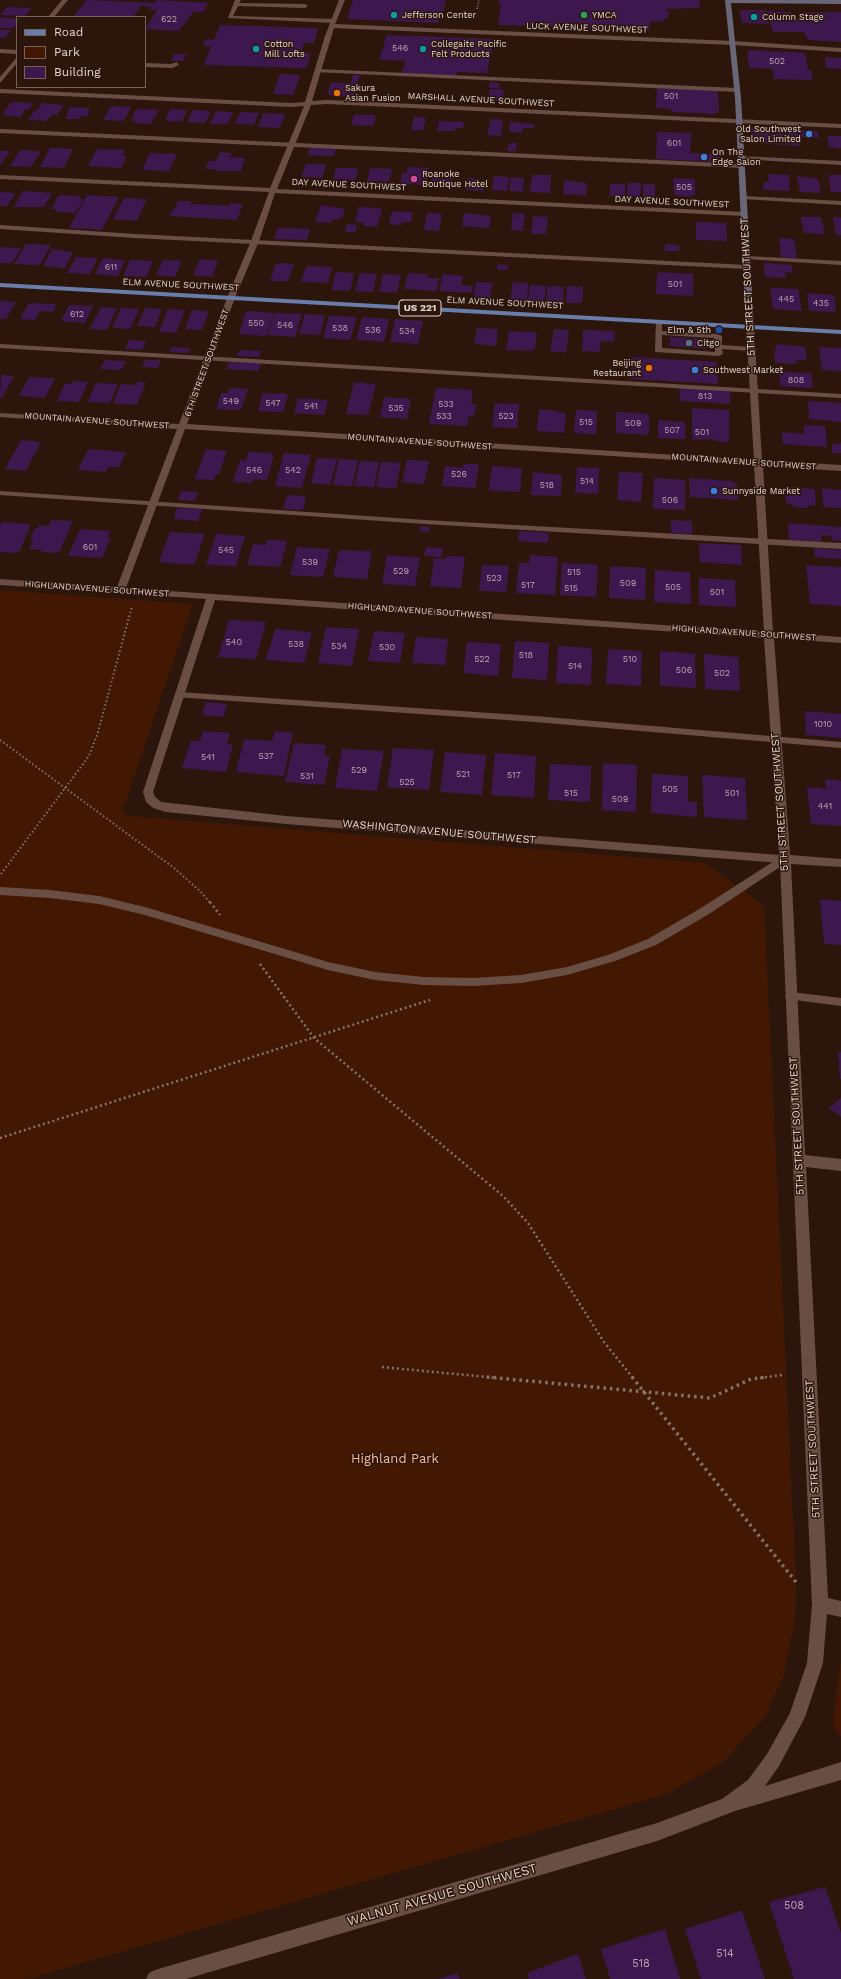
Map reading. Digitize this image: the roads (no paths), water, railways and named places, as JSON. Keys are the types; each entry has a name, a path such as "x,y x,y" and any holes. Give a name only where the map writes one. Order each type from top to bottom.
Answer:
{"main road":[{"name":"ELM AVENUE SOUTHWEST","path":"0,285 841,332"}],"street":[{"path":"52,16 65,0"},
{"name":"6TH STREET SOUTHWEST","path":"120,590 210,358 231,298 255,241 290,144 308,104 317,71 342,0"},
{"path":"728,1 841,2"},
{"name":"5TH STREET SOUTHWEST","path":"728,1 740,122 757,463 775,739 785,858 820,1605"},
{"name":"LUCK AVENUE SOUTHWEST","path":"333,24 733,43 841,50"},
{"path":"0,82 16,60"},
{"name":"MARSHALL AVENUE SOUTHWEST","path":"0,91 291,105 327,102 841,126"},
{"name":"DAY AVENUE SOUTHWEST","path":"0,177 744,214"},
{"name":"DAY AVENUE SOUTHWEST","path":"744,198 841,203"},
{"name":"MOUNTAIN AVENUE SOUTHWEST","path":"0,415 841,468"},
{"name":"HIGHLAND AVENUE SOUTHWEST","path":"0,582 841,640"},
{"path":"178,694 211,596"},
{"name":"WASHINGTON AVENUE SOUTHWEST","path":"178,694 148,792 150,799 157,805 166,808 724,855 841,863"},
{"path":"798,1160 841,1165"},
{"path":"820,1605 841,1609"},
{"name":"WALNUT AVENUE SOUTHWEST","path":"727,1806 754,1786 773,1760 797,1717 815,1663 820,1605"},
{"name":"WALNUT AVENUE SOUTHWEST","path":"155,1979 657,1832 727,1806 841,1771"}],"lane":[{"path":"299,19 308,0"},
{"path":"305,6 237,2 230,17 299,19 333,24"},
{"path":"0,51 16,52"},
{"path":"146,65 172,66 177,64"},
{"path":"317,71 737,90"},
{"path":"0,131 742,166"},
{"path":"742,158 841,163"},
{"path":"0,227 747,267"},
{"path":"747,258 841,263"},
{"path":"658,322 658,333 658,350 719,354 718,336 658,333"},
{"path":"0,346 841,396"},
{"path":"718,347 751,349"},
{"path":"0,493 417,522 841,546"},
{"path":"178,694 535,719 841,744"},
{"path":"0,892 50,894 98,900 145,911 328,966 375,976 424,981 459,982 521,979 575,969 612,958 652,942 705,911 785,858"},
{"path":"791,996 841,1002"}],"place":[{"name":"Jefferson Center","path":"394,15"},
{"name":"YMCA","path":"584,15"},
{"name":"Column Stage","path":"754,17"},
{"name":"Cotton Mill Lofts","path":"256,49"},
{"name":"Collegaite Pacific Felt Products","path":"423,49"},
{"name":"Sakura Asian Fusion","path":"337,93"},
{"name":"Old Southwest Salon Limited","path":"809,134"},
{"name":"On The Edge Salon","path":"704,157"},
{"name":"Roanoke Boutique Hotel","path":"414,179"},
{"name":"Elm & 5th","path":"719,330"},
{"name":"Citgo","path":"689,343"},
{"name":"Beijing Restaurant","path":"649,368"},
{"name":"Southwest Market","path":"695,370"},
{"name":"Sunnyside Market","path":"714,491"}],"park label":[{"name":"Highland Park","path":"395,1459"}]}
